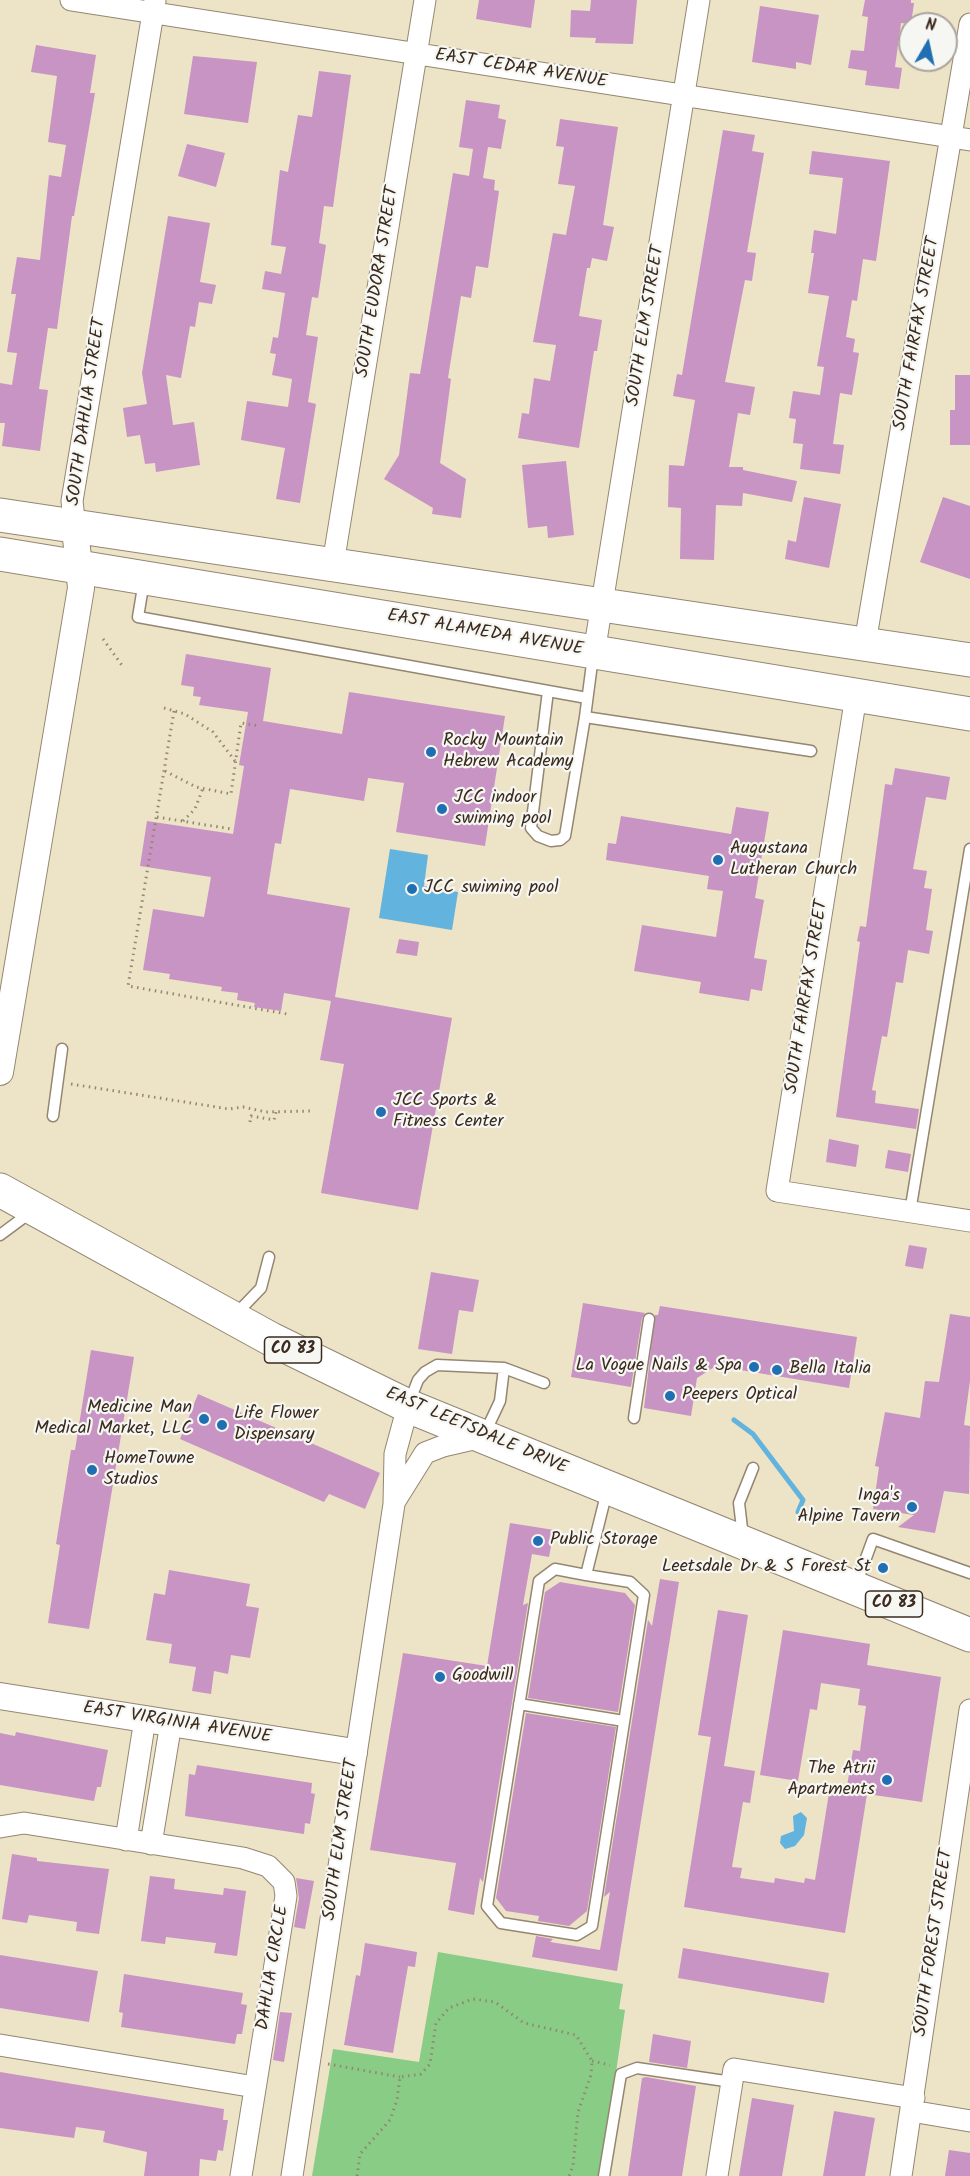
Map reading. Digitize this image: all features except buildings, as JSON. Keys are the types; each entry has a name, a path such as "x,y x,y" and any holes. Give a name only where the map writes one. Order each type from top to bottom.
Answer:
{"main road":[{"path":"0,515 970,660"},
{"name":"EAST ALAMEDA AVENUE","path":"0,554 970,714"},
{"name":"EAST LEETSDALE DRIVE","path":"0,1190 232,1318 408,1406 970,1635"}],"street":[{"name":"EAST CEDAR AVENUE","path":"71,0 154,6 417,54 961,139"},
{"name":"SOUTH EUDORA STREET","path":"333,564 425,0"},
{"name":"SOUTH ELM STREET","path":"594,653 699,0"},
{"name":"SOUTH DAHLIA STREET","path":"0,1072 81,588 81,567 72,501 154,6"},
{"name":"SOUTH FAIRFAX STREET","path":"865,643 961,139 970,24"},
{"name":"SOUTH FAIRFAX STREET","path":"856,696 777,1191 910,1212"},
{"path":"910,1212 970,1221"},
{"name":"SOUTH ELM STREET","path":"292,2176 354,1752 394,1504 395,1454 408,1406"},
{"name":"SOUTH ELM STREET","path":"394,1504 425,1453 484,1436"},
{"name":"EAST VIRGINIA AVENUE","path":"0,1696 354,1752"},
{"name":"SOUTH FOREST STREET","path":"901,2176 970,1710"},
{"path":"126,1840 146,1719"},
{"path":"151,1844 171,1723"},
{"name":"DAHLIA CIRCLE","path":"0,1827 24,1823 256,1862 276,1872 284,1882 286,1896 242,2176"},
{"path":"0,2045 255,2087"},
{"path":"717,2176 733,2075 913,2105 970,2121"}],"lane":[{"path":"144,577 138,617 587,698"},
{"path":"548,691 531,828 538,836 551,841 560,840 566,836 594,653"},
{"path":"585,717 811,751"},
{"path":"910,1212 970,849"},
{"path":"53,1116 62,1049"},
{"path":"0,1234 34,1210"},
{"path":"232,1318 261,1288 269,1257"},
{"path":"634,1418 649,1319"},
{"path":"408,1406 418,1380 425,1372 437,1365 504,1368 544,1383"},
{"path":"484,1436 500,1401 504,1368"},
{"path":"744,1543 739,1503 753,1468"},
{"path":"586,1575 608,1487"},
{"path":"855,1588 873,1539 970,1573"},
{"path":"555,1569 586,1575 630,1582 644,1595 592,1926 577,1935 501,1923 487,1906 539,1581 555,1569"},
{"path":"519,1704 624,1721"},
{"path":"604,2176 621,2074 637,2068 733,2075"}],"path":[{"path":"103,639 124,668"},
{"path":"164,708 185,714 213,732 235,761"},
{"path":"174,711 144,901 139,906 128,986 287,1014"},
{"path":"165,771 202,788 231,794 241,723 260,726"},
{"path":"183,821 195,809 202,788"},
{"path":"157,817 231,829"},
{"path":"70,1084 229,1109 243,1107 276,1112 314,1111"},
{"path":"250,1122 251,1116 274,1120 276,1112"},
{"path":"328,2064 400,2078 421,2074 430,2064 436,2024 449,2007 473,1999 495,2002 524,2023 576,2035 592,2061 591,2075 578,2112 573,2166 569,2176"},
{"path":"357,2176 360,2154 390,2120 397,2100 400,2078"}],"green space":[{"path":"438,1952 623,1984 619,2009 625,2010 601,2176 312,2176 333,2049 419,2062"}],"water":[{"name":"JCC swiming pool","path":"390,849 428,855 424,886 458,892 452,930 379,918"},
{"path":"801,1812 807,1818 804,1835 795,1846 785,1849 780,1843 781,1836 794,1831 793,1816"}],"waterway":[{"path":"734,1420 753,1434 803,1500 798,1512"}],"place":[{"name":"Rocky Mountain Hebrew Academy","path":"431,752"},
{"name":"JCC indoor swiming pool","path":"442,809"},
{"name":"Augustana Lutheran Church","path":"718,860"},
{"name":"JCC swiming pool","path":"412,889"},
{"name":"JCC Sports & Fitness Center","path":"381,1112"},
{"name":"La Vogue Nails & Spa","path":"754,1367"},
{"name":"Bella Italia","path":"777,1370"},
{"name":"Peepers Optical","path":"670,1396"},
{"name":"Medicine Man Medical Market, LLC","path":"204,1419"},
{"name":"Life Flower Dispensary","path":"222,1425"},
{"name":"HomeTowne Studios","path":"92,1470"},
{"name":"Inga's Alpine Tavern","path":"912,1507"},
{"name":"Public Storage","path":"538,1541"},
{"name":"Leetsdale Dr & S Forest St","path":"883,1568"},
{"name":"Goodwill","path":"440,1677"},
{"name":"The Atrii Apartments","path":"887,1780"}]}
